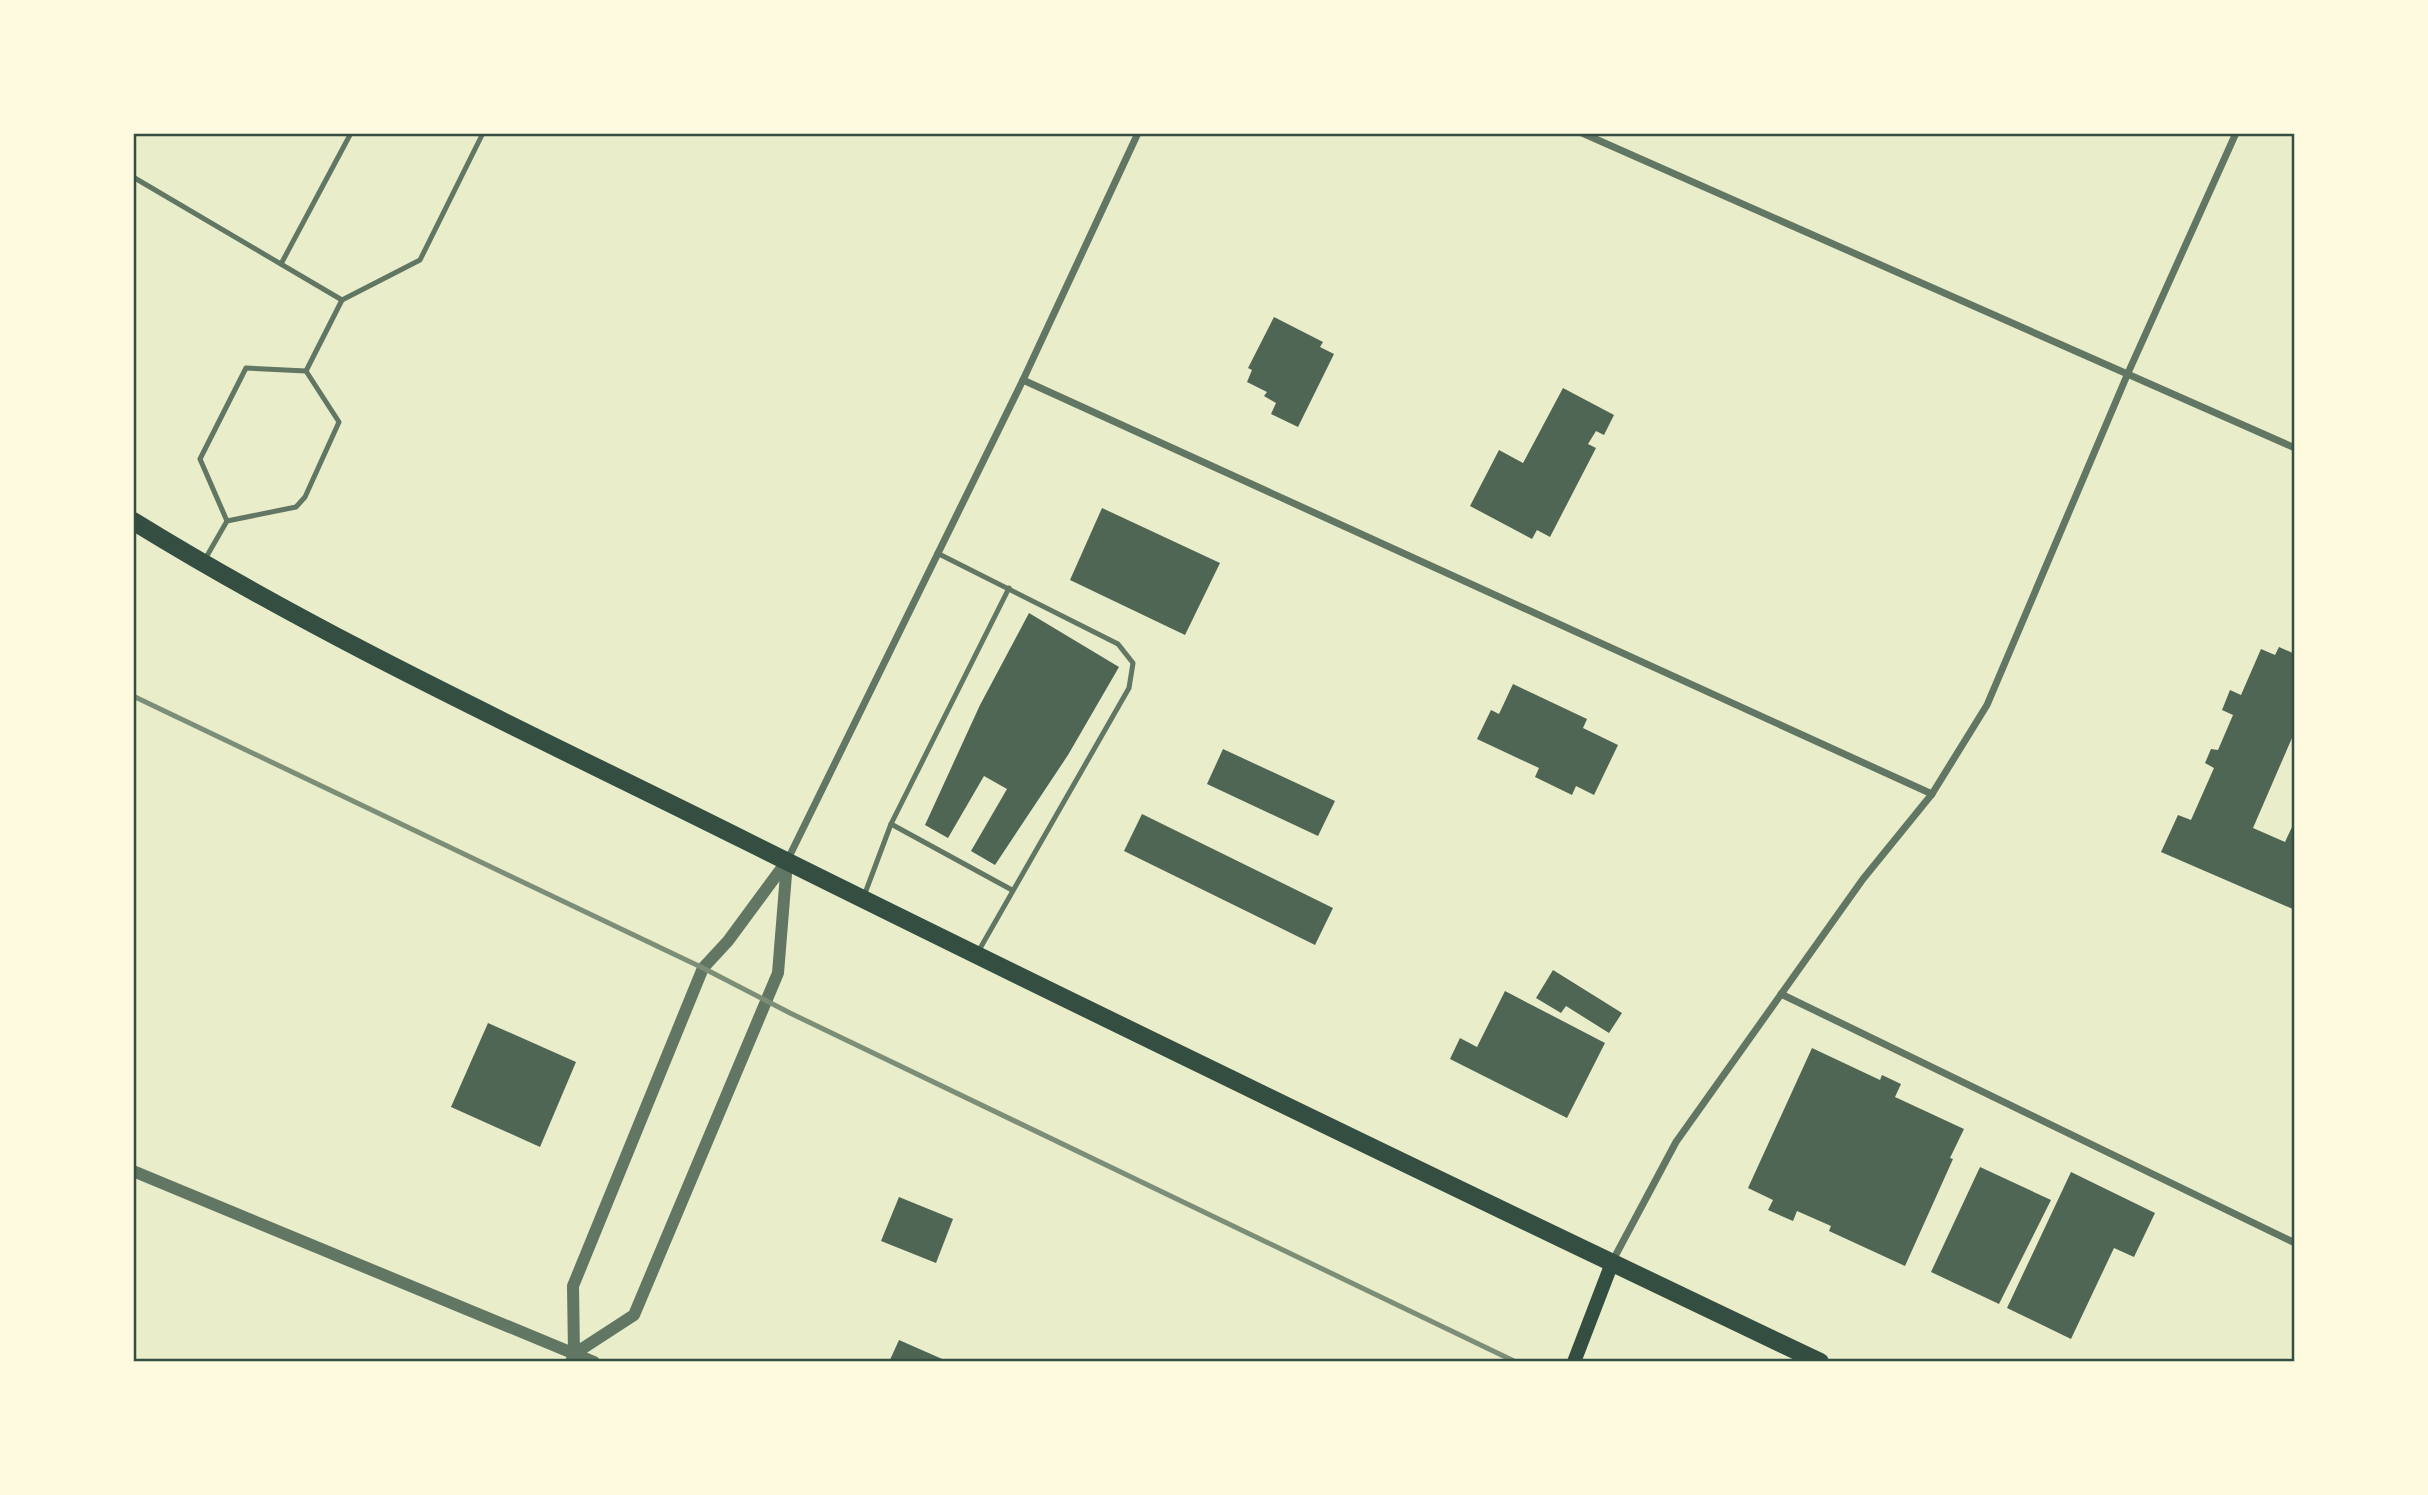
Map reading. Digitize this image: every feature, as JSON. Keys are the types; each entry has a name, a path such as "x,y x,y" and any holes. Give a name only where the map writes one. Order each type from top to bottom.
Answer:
{"main road":[{"path":"133,521 203,564 318,628 862,900 1820,1362"},
{"path":"1574,1362 1612,1263"}],"street":[{"path":"573,1358 573,1286 703,968 728,941 787,861 1023,380 1138,133"},
{"path":"1582,133 2295,449"},
{"path":"1612,1263 1676,1142 1863,878 1932,794 1987,705 2128,373 2235,133"},
{"path":"1023,380 1932,794"},
{"path":"573,1358 634,1315 778,973 787,861"},
{"path":"1782,994 2295,1243"},
{"path":"133,1171 573,1358 594,1362"}],"lane":[{"path":"281,264 351,133"},
{"path":"306,371 342,300 421,260 483,133"},
{"path":"133,177 342,300"},
{"path":"227,521 200,459 246,368 306,371"},
{"path":"203,564 227,521 296,507 305,497 339,422 306,371"},
{"path":"937,553 1118,644 1133,663 1129,688 976,955"},
{"path":"862,900 891,824 1009,588"},
{"path":"891,824 1012,890"}],"building":[{"path":"1274,317 1323,342 1320,347 1334,354 1298,427 1271,414 1276,403 1264,396 1267,392 1247,382 1252,370 1248,368"},
{"path":"1563,388 1614,415 1604,435 1596,431 1588,444 1596,448 1550,537 1537,530 1532,539 1470,506 1499,450 1523,463"},
{"path":"1102,508 1220,563 1185,635 1070,580"},
{"path":"1029,613 1119,667 1068,755 995,865 971,851 1007,789 984,776 948,838 925,825 980,705"},
{"path":"2279,647 2295,654 2295,731 2253,828 2285,842 2292,827 2295,828 2295,910 2161,852 2178,815 2191,820 2214,768 2205,763 2211,749 2218,750 2233,715 2222,710 2230,690 2241,695 2261,649 2275,655"},
{"path":"1513,684 1587,719 1583,728 1618,745 1594,795 1576,786 1572,795 1535,777 1539,768 1477,739 1491,710 1499,714"},
{"path":"1223,749 1335,801 1318,836 1207,784"},
{"path":"1142,814 1333,908 1315,945 1124,851"},
{"path":"1553,970 1622,1013 1609,1033 1566,1006 1561,1013 1536,998"},
{"path":"1505,991 1605,1043 1567,1118 1450,1059 1460,1038 1477,1047"},
{"path":"488,1023 576,1062 540,1147 451,1107"},
{"path":"1812,1048 1880,1080 1882,1075 1901,1084 1895,1097 1964,1129 1905,1266 1829,1231 1831,1226 1797,1211 1793,1221 1768,1210 1773,1200 1748,1188"},
{"path":"1980,1167 2051,1200 1999,1304 1931,1272"},
{"path":"2071,1172 2155,1213 2134,1257 2114,1248 2071,1339 2007,1308"},
{"path":"899,1197 953,1219 936,1263 881,1241"},
{"path":"899,1340 949,1362 889,1362"}],"railway":[{"path":"133,696 703,968 790,1013 1516,1362"}]}
